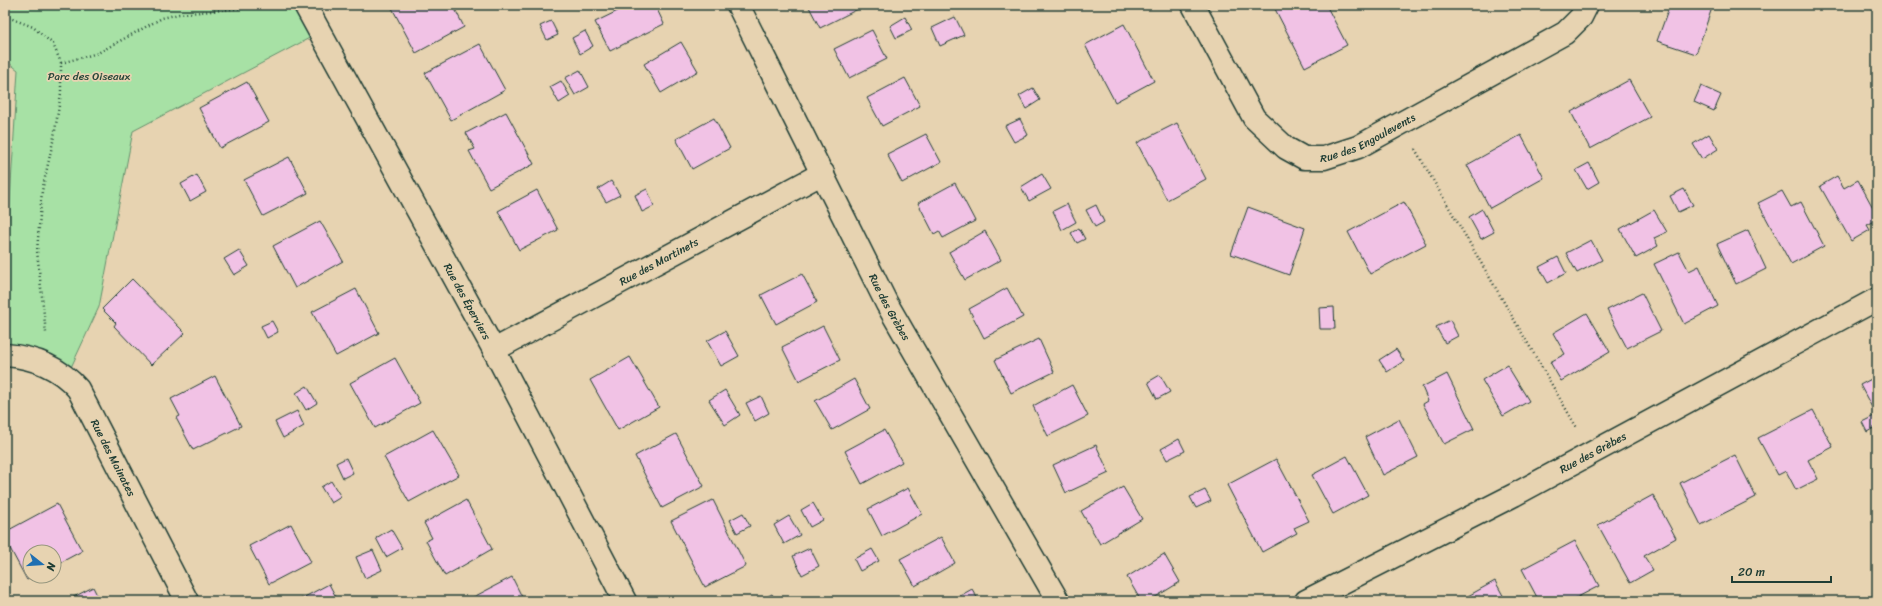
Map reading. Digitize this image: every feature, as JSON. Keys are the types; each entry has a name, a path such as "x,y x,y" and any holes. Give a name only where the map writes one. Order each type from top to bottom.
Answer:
{"street":[{"name":"Rue des Éperviers","path":"305,5 494,350 625,601"},
{"name":"Rue des Grèbes","path":"738,5 887,304 1058,601"},
{"name":"Rue des Engoulevents","path":"1193,5 1254,118 1286,148 1304,158 1324,158 1358,148 1565,33 1581,17 1587,5"},
{"name":"Rue des Martinets","path":"494,350 823,173"},
{"name":"Rue des Grèbes","path":"1306,601 1514,495 1877,299"},
{"name":"Rue des Mainates","path":"5,355 16,356 49,366 67,376 78,389 187,601"}],"path":[{"path":"60,63 98,53 162,18 179,14 282,5"},
{"path":"5,16 33,28 53,44 60,63 61,93 42,191 37,251 49,366"},
{"path":"1401,124 1592,453"}],"green space":[{"name":"Parc des Oiseaux","path":"5,5 305,5 319,33 133,131 99,307 67,376 5,355 5,282 18,70 5,60"}],"building":[{"path":"397,5 453,5 464,27 416,53 392,8"},
{"path":"630,5 655,5 664,24 610,51 595,22"},
{"path":"808,5 856,5 858,9 820,28"},
{"path":"1283,5 1326,5 1347,45 1305,67 1275,9"},
{"path":"1670,5 1713,5 1696,54 1657,41"},
{"path":"905,17 912,30 896,38 890,26"},
{"path":"955,17 964,35 940,46 932,28"},
{"path":"551,21 558,35 547,40 540,26"},
{"path":"1124,24 1154,81 1115,102 1085,45"},
{"path":"872,30 887,59 849,78 834,49"},
{"path":"585,31 593,46 580,54 572,38"},
{"path":"681,42 698,71 661,93 644,64"},
{"path":"480,44 505,90 451,120 425,73"},
{"path":"580,70 589,87 575,95 565,78"},
{"path":"905,78 920,106 882,126 867,98"},
{"path":"1629,80 1650,117 1590,149 1571,112"},
{"path":"561,81 570,96 559,103 550,87"},
{"path":"247,82 269,122 220,148 199,108"},
{"path":"1701,86 1721,95 1714,111 1694,102"},
{"path":"1033,88 1040,100 1026,109 1019,96"},
{"path":"506,112 534,164 489,188 469,151 475,149 466,133"},
{"path":"714,118 730,148 692,169 676,139"},
{"path":"1020,119 1028,135 1014,142 1005,126"},
{"path":"1177,123 1206,179 1167,200 1137,143"},
{"path":"926,134 941,162 902,183 887,154"},
{"path":"1709,134 1718,149 1702,159 1693,144"},
{"path":"1521,135 1544,178 1490,208 1467,165"},
{"path":"289,157 308,193 263,216 244,180"},
{"path":"1589,163 1599,182 1587,189 1576,170"},
{"path":"1042,174 1051,189 1029,201 1021,187"},
{"path":"197,175 206,192 190,201 181,184"},
{"path":"1837,176 1844,188 1858,180 1877,215 1877,220 1867,225 1870,230 1851,241 1820,186"},
{"path":"611,181 620,195 606,202 598,189"},
{"path":"955,183 975,221 943,238 939,231 934,234 918,203"},
{"path":"647,189 654,206 642,212 635,195"},
{"path":"1684,189 1693,205 1678,212 1670,196"},
{"path":"537,190 558,230 519,250 498,211"},
{"path":"1782,191 1791,207 1801,202 1824,246 1791,264 1758,203"},
{"path":"1404,202 1426,244 1370,274 1348,232"},
{"path":"1067,204 1076,222 1062,230 1053,211"},
{"path":"1096,205 1104,222 1095,227 1086,210"},
{"path":"1248,207 1305,228 1289,275 1231,254"},
{"path":"1482,209 1494,232 1481,239 1469,217"},
{"path":"1654,210 1667,232 1654,238 1658,246 1636,258 1620,229"},
{"path":"320,221 343,261 295,288 273,246"},
{"path":"1079,228 1085,239 1077,243 1071,233"},
{"path":"1748,230 1766,269 1736,284 1717,244"},
{"path":"985,231 1001,260 965,280 949,252"},
{"path":"1591,240 1602,260 1577,273 1566,253"},
{"path":"239,250 249,266 234,275 224,259"},
{"path":"1679,252 1689,271 1699,266 1718,306 1684,324 1654,264"},
{"path":"1558,257 1566,273 1548,283 1539,267"},
{"path":"802,274 817,302 776,324 761,295"},
{"path":"132,279 185,333 151,365 114,326 116,323 102,309"},
{"path":"1007,288 1023,317 984,338 969,309"},
{"path":"356,289 379,333 336,356 312,312"},
{"path":"1642,293 1661,331 1627,348 1607,310"},
{"path":"1334,307 1335,329 1320,329 1319,308"},
{"path":"1587,313 1610,352 1561,381 1550,362 1565,354 1553,333"},
{"path":"1450,320 1458,336 1445,343 1436,327"},
{"path":"272,321 278,332 267,338 261,326"},
{"path":"823,326 840,360 799,381 782,347"},
{"path":"725,331 739,356 721,366 707,341"},
{"path":"1039,339 1054,372 1011,393 995,360"},
{"path":"1396,349 1404,361 1387,372 1379,360"},
{"path":"630,357 659,407 618,430 590,380"},
{"path":"395,358 420,403 375,428 350,383"},
{"path":"1507,365 1529,401 1503,416 1482,380"},
{"path":"1447,374 1474,429 1444,444 1423,404 1428,401 1422,387"},
{"path":"1160,375 1170,392 1157,399 1148,382"},
{"path":"215,376 241,426 193,450 176,418 180,416 171,399"},
{"path":"1877,376 1877,426 1867,432 1862,422 1876,415 1860,385"},
{"path":"854,379 870,409 832,430 815,401"},
{"path":"1072,385 1088,416 1048,436 1033,406"},
{"path":"307,386 317,403 306,410 296,393"},
{"path":"725,390 740,415 725,425 709,400"},
{"path":"761,396 769,413 755,421 746,403"},
{"path":"1813,410 1833,447 1808,460 1818,479 1796,490 1786,471 1778,475 1758,438"},
{"path":"297,411 304,426 283,438 275,422"},
{"path":"1399,419 1418,457 1383,475 1365,437"},
{"path":"433,430 459,475 409,502 384,457"},
{"path":"884,430 902,462 862,484 845,451"},
{"path":"676,434 704,486 662,508 635,456"},
{"path":"1179,439 1185,451 1167,460 1161,449"},
{"path":"1096,445 1109,473 1066,493 1053,465"},
{"path":"1735,455 1756,497 1701,525 1680,483"},
{"path":"1347,456 1368,495 1333,514 1312,475"},
{"path":"346,458 353,473 343,478 336,463"},
{"path":"1276,459 1309,521 1294,528 1297,533 1262,552 1227,485"},
{"path":"331,481 341,497 331,503 321,487"},
{"path":"1123,487 1142,519 1100,544 1081,511"},
{"path":"908,488 922,514 882,536 868,509"},
{"path":"1205,490 1211,501 1196,508 1190,497"},
{"path":"1653,495 1676,538 1644,556 1653,570 1630,583 1598,525"},
{"path":"466,500 492,549 445,576 426,541 432,538 424,523"},
{"path":"713,500 746,566 705,587 671,521"},
{"path":"813,503 823,520 810,527 801,510"},
{"path":"57,504 82,551 62,562 62,544 22,544 22,571 5,539 5,532"},
{"path":"743,513 750,526 737,533 730,520"},
{"path":"789,516 800,535 784,544 774,525"},
{"path":"291,524 311,562 269,584 249,546"},
{"path":"391,529 402,548 386,557 376,538"},
{"path":"941,537 955,563 915,586 900,559"},
{"path":"1575,541 1599,586 1570,601 1539,601 1522,569"},
{"path":"810,548 819,566 802,575 793,556"},
{"path":"872,549 879,561 860,571 854,559"},
{"path":"373,550 382,570 365,578 356,557"},
{"path":"1164,554 1180,582 1149,601 1141,601 1127,577"},
{"path":"512,577 524,601 466,601"},
{"path":"1495,581 1506,601 1459,601"},
{"path":"329,584 338,601 297,601"},
{"path":"93,587 100,601 66,601"},
{"path":"972,589 979,601 951,601"},
{"path":"772,594 776,601 759,601"}]}
